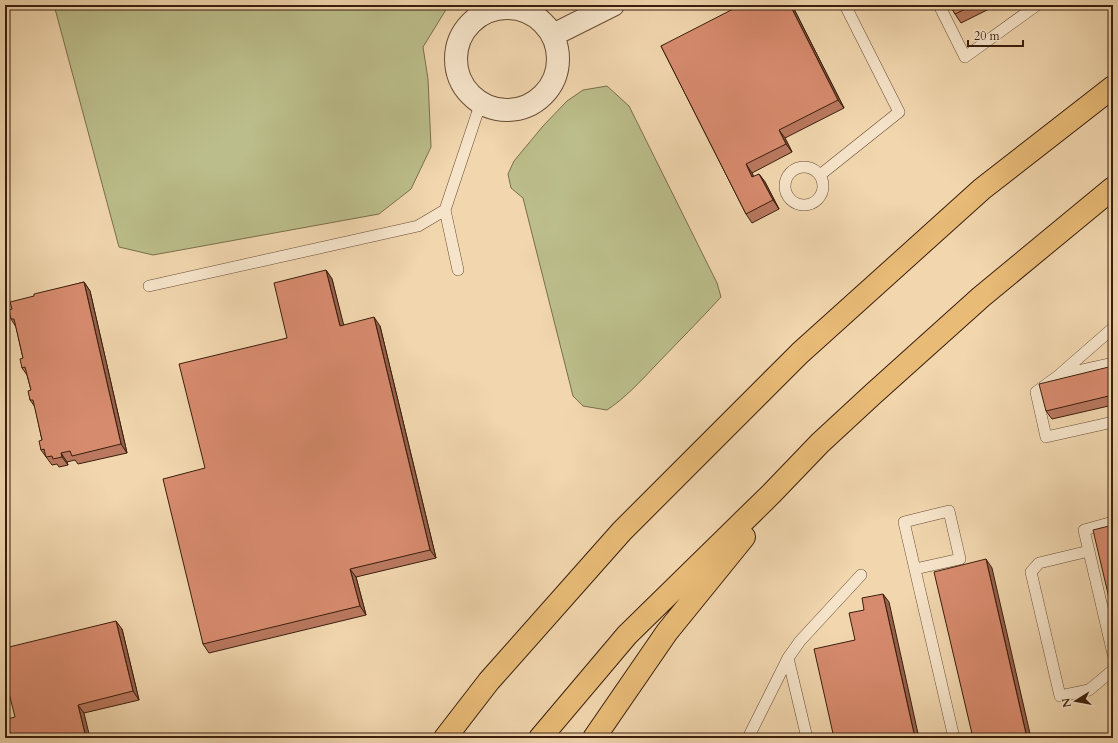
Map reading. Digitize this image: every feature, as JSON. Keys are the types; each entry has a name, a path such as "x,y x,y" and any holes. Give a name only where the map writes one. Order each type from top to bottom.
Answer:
{"highway":[{"path":"445,738 489,680 622,530 800,353 982,189 1113,87"},
{"path":"540,738 627,635 771,494 820,443 975,302 1113,188"},
{"path":"594,738 667,632 762,515 771,494"}],"street":[{"path":"553,35 613,5"},
{"path":"503,8 522,10 540,20 553,35 558,55 556,75 546,92 530,105 511,110 491,108 474,98 461,82 456,63 458,43 468,26 483,13 503,8"}],"lane":[{"path":"820,175 899,112 845,5"},
{"path":"938,5 965,57 1037,5"},
{"path":"458,270 445,210 481,102"},
{"path":"149,286 418,226 445,210"},
{"path":"1113,328 1058,376 1036,392 1046,437 1113,422"},
{"path":"1058,376 1113,363"},
{"path":"915,569 960,559 949,511 904,522 954,738"},
{"path":"1113,522 1084,530 1113,654"},
{"path":"1089,551 1039,563 1032,572 1060,696 1090,690 1113,670"},
{"path":"748,738 788,658 800,641 861,575"},
{"path":"788,658 807,738"}],"green space":[{"path":"54,5 455,5 447,8 423,47 428,79 431,147 411,189 379,214 153,255 119,247"},
{"path":"607,86 629,106 717,283 721,297 638,384 607,410 583,406 573,396 523,198 511,188 508,174 514,161 543,126 567,101 583,90"}],"building":[{"path":"741,5 790,5 838,100 779,130 786,144 746,164 752,177 759,174 773,200 746,214 661,46"},
{"path":"950,5 974,5 955,14"},
{"path":"326,270 340,326 374,317 430,550 350,569 360,606 203,644 163,479 205,468 179,364 287,338 274,283"},
{"path":"84,282 121,444 72,456 70,451 61,453 62,457 53,459 52,456 46,457 44,449 41,450 39,441 42,440 33,400 30,400 28,391 31,390 25,367 22,368 20,359 23,358 14,319 11,319 9,310 12,309 10,302 34,296 34,294"},
{"path":"1113,366 1113,395 1046,411 1039,384"},
{"path":"1113,525 1113,615 1093,530"},
{"path":"986,559 1027,738 973,738 934,572"},
{"path":"883,594 915,738 834,738 814,649 855,640 849,613 864,610 862,598"},
{"path":"116,621 133,691 78,705 86,738 11,738 7,719 15,717 5,677 5,648"}]}
